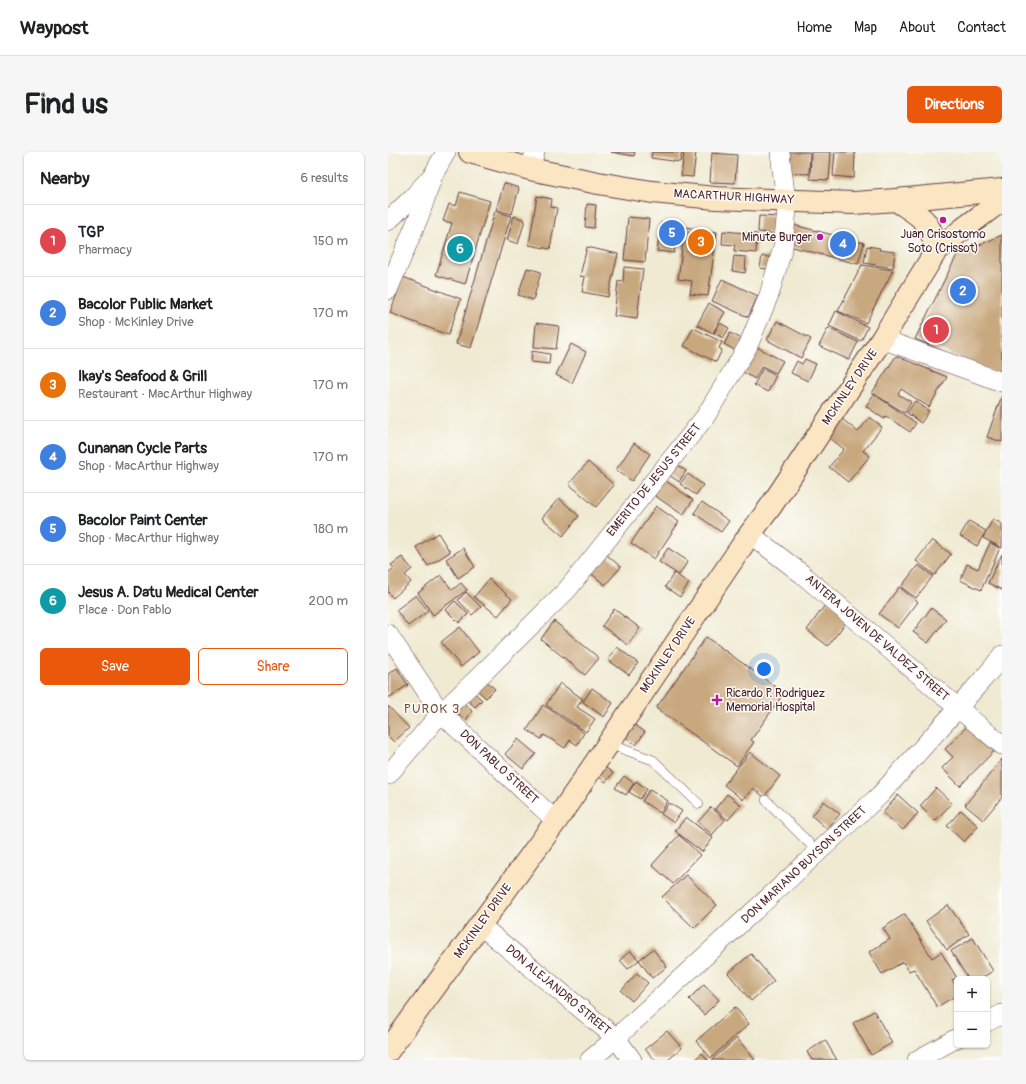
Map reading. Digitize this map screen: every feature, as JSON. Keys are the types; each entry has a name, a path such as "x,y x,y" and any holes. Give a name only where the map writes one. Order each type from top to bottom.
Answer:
{"main road":[{"name":"MACARTHUR HIGHWAY","path":"470,152 533,161 598,183 652,192 716,198 854,203 1002,190"},
{"path":"896,200 925,220 934,236 936,251"},
{"name":"MCKINLEY DRIVE","path":"388,1051 556,821 750,534 771,506 882,339 936,251 1002,200"}],"street":[{"path":"388,290 420,214 433,175 446,152"},
{"name":"EMERITO DE JESUS STREET","path":"388,776 441,713 567,590 705,417 748,346 769,295 783,247 786,201 780,152"},
{"path":"388,221 414,197 433,175"},
{"path":"882,339 1002,382"},
{"name":"ANTERA JOVEN DE VALDEZ STREET","path":"750,534 802,574 1002,745"},
{"name":"DON PABLO STREET","path":"388,634 441,713 556,821"},
{"name":"DON MARIANO BUYSON STREET","path":"590,1060 616,1038 880,795 958,708 1002,655"},
{"name":"DON ALEJANDRO STREET","path":"480,925 616,1038 632,1060"},
{"path":"990,1020 1002,1014"},
{"path":"917,1060 954,1040"}],"lane":[{"path":"607,744 653,760 699,804"},
{"path":"766,800 818,852"}],"building":[{"path":"611,152 635,152 634,156"},
{"path":"652,152 682,152 680,162 651,158"},
{"path":"684,152 696,152 693,177 681,176"},
{"path":"786,152 810,152 809,174 785,173"},
{"path":"811,152 831,152 829,180 810,179"},
{"path":"835,152 855,152 854,178 833,176"},
{"path":"712,153 737,155 735,183 710,182"},
{"path":"504,183 519,188 512,214 496,210"},
{"path":"460,192 490,201 465,284 436,275 452,223 443,221 449,204 456,206"},
{"path":"537,196 552,199 551,207 557,208 550,249 529,245"},
{"path":"587,204 596,205 594,228 585,227"},
{"path":"495,211 511,216 471,348 456,344"},
{"path":"514,216 525,220 518,244 507,240"},
{"path":"759,216 781,217 781,234 758,232"},
{"path":"628,217 649,219 645,262 624,260"},
{"path":"661,223 678,225 674,253 657,251"},
{"path":"790,224 864,243 858,264 785,245"},
{"path":"685,227 717,232 708,296 690,294 692,281 678,279"},
{"path":"723,231 757,234 756,253 734,251 735,245 722,244"},
{"path":"1002,235 1001,375 915,339 957,255"},
{"path":"867,246 880,248 879,250 895,252 893,268 864,263"},
{"path":"587,247 618,254 608,297 582,292 585,277 580,276"},
{"path":"734,256 746,257 745,273 732,271"},
{"path":"762,256 775,258 773,270 760,268"},
{"path":"862,265 893,270 866,323 838,311"},
{"path":"624,267 643,269 637,319 614,316 618,281 623,282"},
{"path":"527,268 541,272 533,300 518,295"},
{"path":"403,277 461,299 448,335 390,313"},
{"path":"722,279 758,296 748,317 712,301"},
{"path":"709,303 725,312 713,333 697,325"},
{"path":"836,311 868,327 861,341 829,326"},
{"path":"777,321 811,339 801,358 767,340"},
{"path":"536,323 559,326 556,349 534,347"},
{"path":"720,323 729,328 723,338 714,333"},
{"path":"693,328 722,342 719,348 722,350 716,362 684,346"},
{"path":"828,328 858,342 849,360 819,346"},
{"path":"730,333 744,340 738,352 724,344"},
{"path":"571,344 586,352 572,383 556,375"},
{"path":"755,346 783,361 776,373 762,366 755,379 741,371"},
{"path":"532,351 550,354 549,364 531,362"},
{"path":"896,356 947,377 929,407 901,389 898,394 911,402 905,413 872,393"},
{"path":"805,359 816,364 808,381 791,373 797,361 802,364"},
{"path":"763,368 776,375 768,392 754,385"},
{"path":"874,394 916,423 910,432 886,416 884,419 866,406"},
{"path":"1002,395 1002,442 987,437"},
{"path":"915,401 929,411 921,423 907,413"},
{"path":"870,417 882,427 863,451 870,456 848,482 829,467 844,449 827,436 841,418 858,432"},
{"path":"634,443 650,454 632,481 616,470"},
{"path":"588,462 614,485 596,507 569,484"},
{"path":"673,462 686,471 679,482 665,472"},
{"path":"688,474 703,485 696,495 680,484"},
{"path":"662,478 693,500 683,515 651,493"},
{"path":"559,498 579,516 563,536 542,518"},
{"path":"702,502 729,521 721,532 694,513"},
{"path":"656,506 679,522 654,559 631,543"},
{"path":"993,519 1002,524 1002,548 983,538"},
{"path":"969,521 986,531 977,546 960,536"},
{"path":"438,533 450,552 428,566 416,547"},
{"path":"932,540 951,554 935,575 916,561"},
{"path":"990,543 1000,548 981,590 960,580 967,564 978,569"},
{"path":"463,548 475,567 458,578 446,559"},
{"path":"668,548 688,561 679,575 659,562"},
{"path":"602,551 621,567 605,585 586,569"},
{"path":"1002,554 1002,590 988,583"},
{"path":"402,557 412,569 405,575 411,582 393,598 388,592 388,573 394,568 391,565"},
{"path":"918,565 933,576 916,598 901,587"},
{"path":"674,573 689,583 680,597 665,587"},
{"path":"441,575 452,590 461,583 467,590 433,615 418,593"},
{"path":"489,579 512,599 498,616 474,597"},
{"path":"899,587 918,602 898,628 879,614"},
{"path":"466,592 481,607 472,615 458,600"},
{"path":"416,595 428,611 408,626 396,610"},
{"path":"455,601 468,614 459,623 446,610"},
{"path":"828,601 850,617 828,646 807,630"},
{"path":"931,608 946,619 928,643 913,632"},
{"path":"614,609 640,628 628,645 602,626"},
{"path":"554,621 599,658 585,675 541,639"},
{"path":"460,627 479,652 461,667 441,642"},
{"name":"Ricardo P. Rodriguez Memorial Hospital","path":"706,637 784,693 751,740 754,742 737,766 656,708"},
{"path":"617,647 638,663 629,675 608,660"},
{"path":"397,668 408,685 388,698 388,674"},
{"path":"485,680 495,689 486,698 476,689"},
{"path":"560,683 583,699 577,707 595,719 586,732 546,705"},
{"path":"592,688 613,703 604,717 583,702"},
{"path":"472,691 482,700 475,707 465,698"},
{"path":"462,702 472,711 466,720 455,711"},
{"path":"543,705 584,733 577,745 570,740 565,748 544,735 541,739 527,730"},
{"path":"388,706 409,728 394,742 388,736"},
{"path":"970,723 996,749 960,786 942,768 953,757 945,749"},
{"path":"635,725 645,732 636,745 626,737"},
{"path":"518,739 536,754 523,769 505,754"},
{"path":"750,752 780,776 764,797 753,788 743,800 724,785"},
{"path":"1002,759 1002,797 983,820 965,805"},
{"path":"602,765 613,773 606,782 596,775"},
{"path":"624,776 634,783 626,795 615,788"},
{"path":"636,781 647,789 640,799 629,792"},
{"path":"936,788 952,803 935,821 920,806"},
{"path":"650,789 668,801 660,813 642,801"},
{"path":"727,794 741,805 728,820 715,809"},
{"path":"898,795 918,813 903,830 883,813"},
{"path":"824,801 840,814 827,829 812,816"},
{"path":"669,803 682,811 674,823 661,814"},
{"path":"711,807 725,820 712,835 698,822"},
{"path":"961,810 978,826 964,842 947,826"},
{"path":"686,817 713,838 702,852 675,831"},
{"path":"679,835 700,855 673,884 652,865"},
{"path":"686,875 717,905 694,928 662,897"},
{"path":"948,905 969,934 947,950 926,921"},
{"path":"905,914 932,958 941,952 956,976 954,976 954,979 952,980 954,984 954,997 937,1007 914,969 909,971 903,962 882,974 869,952 890,939 883,928"},
{"path":"973,938 993,971 985,976 966,976 951,951"},
{"path":"653,949 667,967 652,978 639,960"},
{"path":"630,951 639,960 628,969 620,960"},
{"path":"751,954 774,981 751,1001 728,973"},
{"path":"637,973 648,983 632,1001 621,991"},
{"path":"704,984 719,1000 704,1015 689,999"},
{"path":"735,1007 749,1024 711,1058 696,1041"},
{"path":"874,1011 892,1043 871,1055 853,1023"},
{"path":"667,1031 682,1048 668,1060 655,1060 645,1049"},
{"path":"737,1038 755,1060 712,1060 715,1057"},
{"path":"825,1040 837,1060 812,1060 807,1052"},
{"path":"702,1053 708,1060 695,1060"}],"place":[{"name":"Juan Crisostomo Soto (Crissot)","path":"943,220"},
{"name":"Bacolor Paint Center","path":"672,233"},
{"name":"Minute Burger","path":"820,237"},
{"name":"Ikay's Seafood & Grill","path":"701,242"},
{"name":"Cunanan Cycle Parts","path":"843,244"},
{"name":"Jesus A. Datu Medical Center","path":"460,249"},
{"name":"Bacolor Public Market","path":"963,291"},
{"name":"TGP","path":"936,330"},
{"name":"Ricardo P. Rodriguez Memorial Hospital","path":"717,700"}],"district":[{"name":"PUROK 3","path":"432,709"}]}
